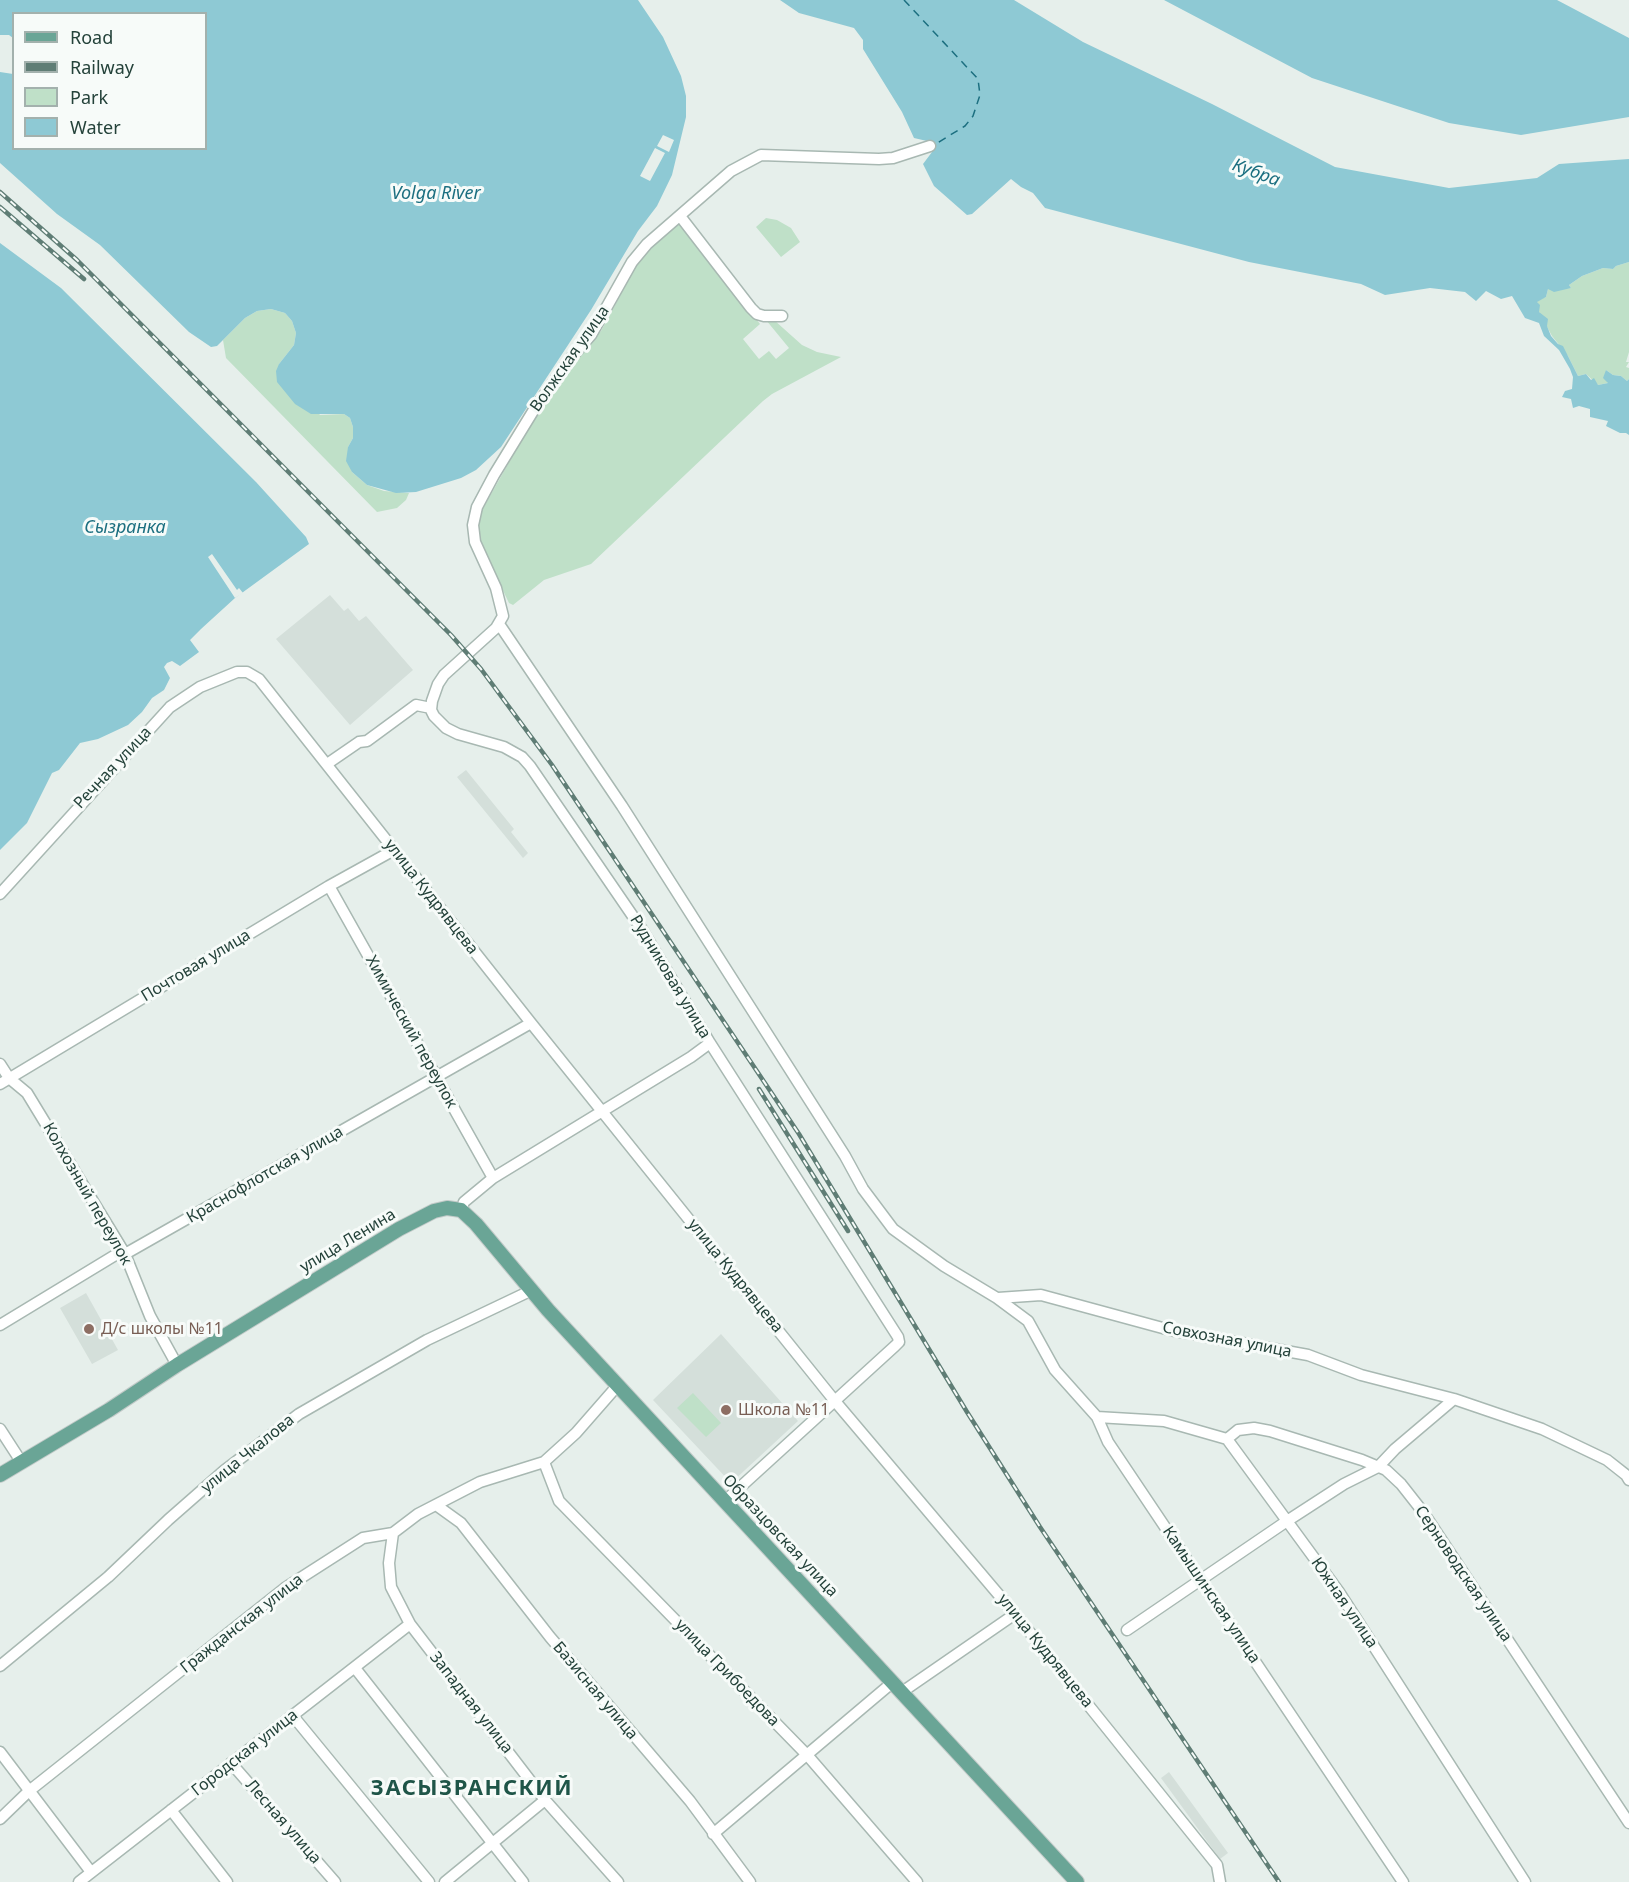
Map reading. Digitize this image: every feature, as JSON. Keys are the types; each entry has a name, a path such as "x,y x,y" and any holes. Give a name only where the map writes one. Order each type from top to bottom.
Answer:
{"main road":[{"name":"улица Ленина","path":"0,1475 419,1218 447,1208 461,1210"},
{"name":"Образцовская улица","path":"461,1210 476,1224 530,1291 1077,1882"}],"street":[{"name":"Волжская улица","path":"500,624 502,616 500,597 483,564 473,534 477,507 520,431 551,384 591,335 632,261 647,243 731,171 761,155 879,159 893,158 930,146"},
{"path":"680,216 757,314 782,316"},
{"path":"327,764 358,742 367,741 416,705 431,708 438,684 444,675 500,624 628,816 877,1209 902,1235 944,1266 997,1298"},
{"name":"Речная улица","path":"0,894 170,707 200,687 237,672 247,672"},
{"name":"улица Кудрявцева","path":"247,672 259,679 531,1023 834,1400 1015,1614 1217,1865 1220,1882"},
{"name":"Рудниковая улица","path":"431,708 434,716 446,728 458,734 504,747 522,757 530,766 644,931 710,1042 894,1331 899,1342 834,1400"},
{"name":"Почтовая улица","path":"4,1081 329,886 394,850"},
{"name":"Химический переулок","path":"329,886 493,1178"},
{"name":"Краснофлотская улица","path":"0,1325 117,1254 125,1254 531,1023"},
{"path":"461,1210 464,1202 493,1178 691,1057 710,1042"},
{"name":"Колхозный переулок","path":"0,1064 4,1081 27,1093 125,1254 150,1316 177,1365"},
{"name":"улица Чкалова","path":"0,1666 108,1577 225,1470 299,1414 427,1340 530,1291"},
{"name":"Совхозная улица","path":"997,1298 1041,1294 1170,1330 1308,1355 1361,1375 1454,1399 1542,1429 1607,1460 1629,1480"},
{"name":"Камышинская улица","path":"997,1298 1017,1310 1028,1321 1055,1370 1097,1417 1108,1442 1403,1882"},
{"name":"Гражданская улица","path":"0,1819 29,1791 285,1588 363,1538 393,1533 417,1514 480,1482 544,1462 576,1433 618,1385"},
{"path":"1126,1630 1287,1521 1344,1485 1378,1467 1395,1449 1454,1399"},
{"path":"725,1501 834,1400"},
{"path":"1097,1417 1164,1421 1227,1439"},
{"name":"Серноводская улица","path":"1227,1439 1238,1430 1254,1428 1270,1431 1362,1460 1386,1470 1401,1484 1423,1512 1629,1823"},
{"path":"0,1429 22,1463"},
{"name":"Южная улица","path":"1227,1439 1339,1592 1525,1882"},
{"name":"улица Грибоедова","path":"544,1462 559,1501 808,1756 917,1882"},
{"name":"Базисная улица","path":"436,1505 461,1523 543,1628 690,1802 750,1882"},
{"name":"Западная улица","path":"393,1533 389,1563 391,1587 410,1624 545,1800 618,1882"},
{"path":"713,1834 808,1756 898,1687 1015,1614"},
{"name":"Городская улица","path":"79,1882 410,1624"},
{"path":"355,1668 523,1882"},
{"path":"293,1716 429,1882"},
{"path":"0,1752 91,1872"},
{"name":"Лесная улица","path":"231,1763 335,1882"},
{"path":"445,1882 545,1800"},
{"path":"171,1810 227,1882"}],"shaded area":[{"path":"330,595 344,611 348,608 359,621 366,616 413,670 350,725 276,639"},
{"path":"466,770 514,829 511,832 528,853 523,858 457,777"},
{"name":"Д/с школы №11","path":"86,1293 118,1350 92,1364 60,1308"},
{"name":"Школа №11","path":"721,1334 798,1421 731,1483 653,1400"},
{"path":"1169,1772 1228,1853 1220,1859 1161,1778"}],"green space":[{"path":"766,218 777,220 791,228 800,242 781,257 756,227"},
{"path":"676,225 688,231 760,324 743,339 759,359 769,351 776,359 789,348 766,320 774,320 802,345 817,352 841,357 763,401 591,564 544,580 513,605 509,603 479,541 477,528 482,510 537,413 575,361 601,331 640,259"},
{"path":"1629,262 1629,352 1626,362 1629,362 1626,367 1629,368 1629,379 1627,381 1606,370 1608,383 1598,385 1586,374 1578,376 1568,356 1552,336 1539,312 1537,302 1546,297 1548,289 1571,288 1569,285 1582,276 1603,268 1613,269"},
{"path":"271,309 285,313 292,321 296,333 294,345 279,364 320,415 344,414 350,418 353,438 348,447 352,472 367,485 384,491 409,493 406,500 397,508 377,512 226,358 223,340 245,318 257,311"},
{"path":"693,1393 721,1423 706,1437 677,1408"}],"water":[{"name":"Volga River","path":"0,0 638,0 663,37 681,76 686,96 686,117 672,175 657,206 638,231 591,310 501,447 476,470 461,478 416,492 396,493 367,485 352,472 346,461 348,447 353,438 350,418 344,414 311,414 295,404 277,382 276,371 294,345 296,333 292,321 285,313 271,309 257,311 245,318 217,346 211,347 189,332 100,245 57,214 0,163 0,72 12,74 12,150 207,150 207,12 12,12 12,37 0,35"},
{"name":"Кубра","path":"780,0 1014,0 1083,42 1335,167 1449,188 1537,178 1559,164 1629,159 1629,262 1613,269 1603,268 1582,276 1569,285 1571,288 1554,292 1548,289 1546,297 1537,302 1540,305 1539,312 1548,319 1547,326 1551,336 1563,346 1578,376 1586,374 1591,380 1594,378 1598,385 1608,383 1603,378 1606,370 1627,381 1629,379 1629,435 1606,426 1608,421 1590,417 1590,409 1579,406 1573,408 1571,399 1562,397 1565,391 1572,389 1573,377 1570,369 1559,350 1544,336 1539,323 1525,318 1512,296 1501,299 1486,291 1476,301 1465,292 1430,288 1385,295 1361,284 1249,262 1045,208 1033,193 1011,179 972,214 967,215 934,186 923,164 932,152 930,146 927,141 914,138 902,112 863,49 863,40 854,28 799,13"},
{"path":"1164,0 1557,0 1629,38 1629,117 1521,135 1449,123 1312,78"},
{"name":"Сызранка","path":"0,243 61,288 256,482 306,537 309,544 235,598 201,629 190,640 199,652 180,666 172,661 167,663 164,667 170,678 164,690 152,698 142,712 128,725 98,739 80,743 59,770 52,773 27,823 0,850"}],"pier":[{"path":"663,135 674,140 669,152 657,146"},
{"path":"655,148 665,153 650,181 640,176"},
{"path":"212,554 237,590 239,588 243,593 235,598 208,557"}],"ferry route":[{"path":"904,0 978,79 980,95 973,116 965,126 934,145"}],"railway":[{"path":"0,192 77,260 451,635 481,669 552,765 799,1134 967,1412 1040,1527 1279,1882"},
{"path":"0,207 84,279"},
{"path":"759,1089 848,1231"}],"place":[{"name":"Д/с школы №11","path":"89,1329"},
{"name":"Школа №11","path":"726,1410"}],"district":[{"name":"ЗАСЫЗРАНСКИЙ","path":"472,1789"}]}
